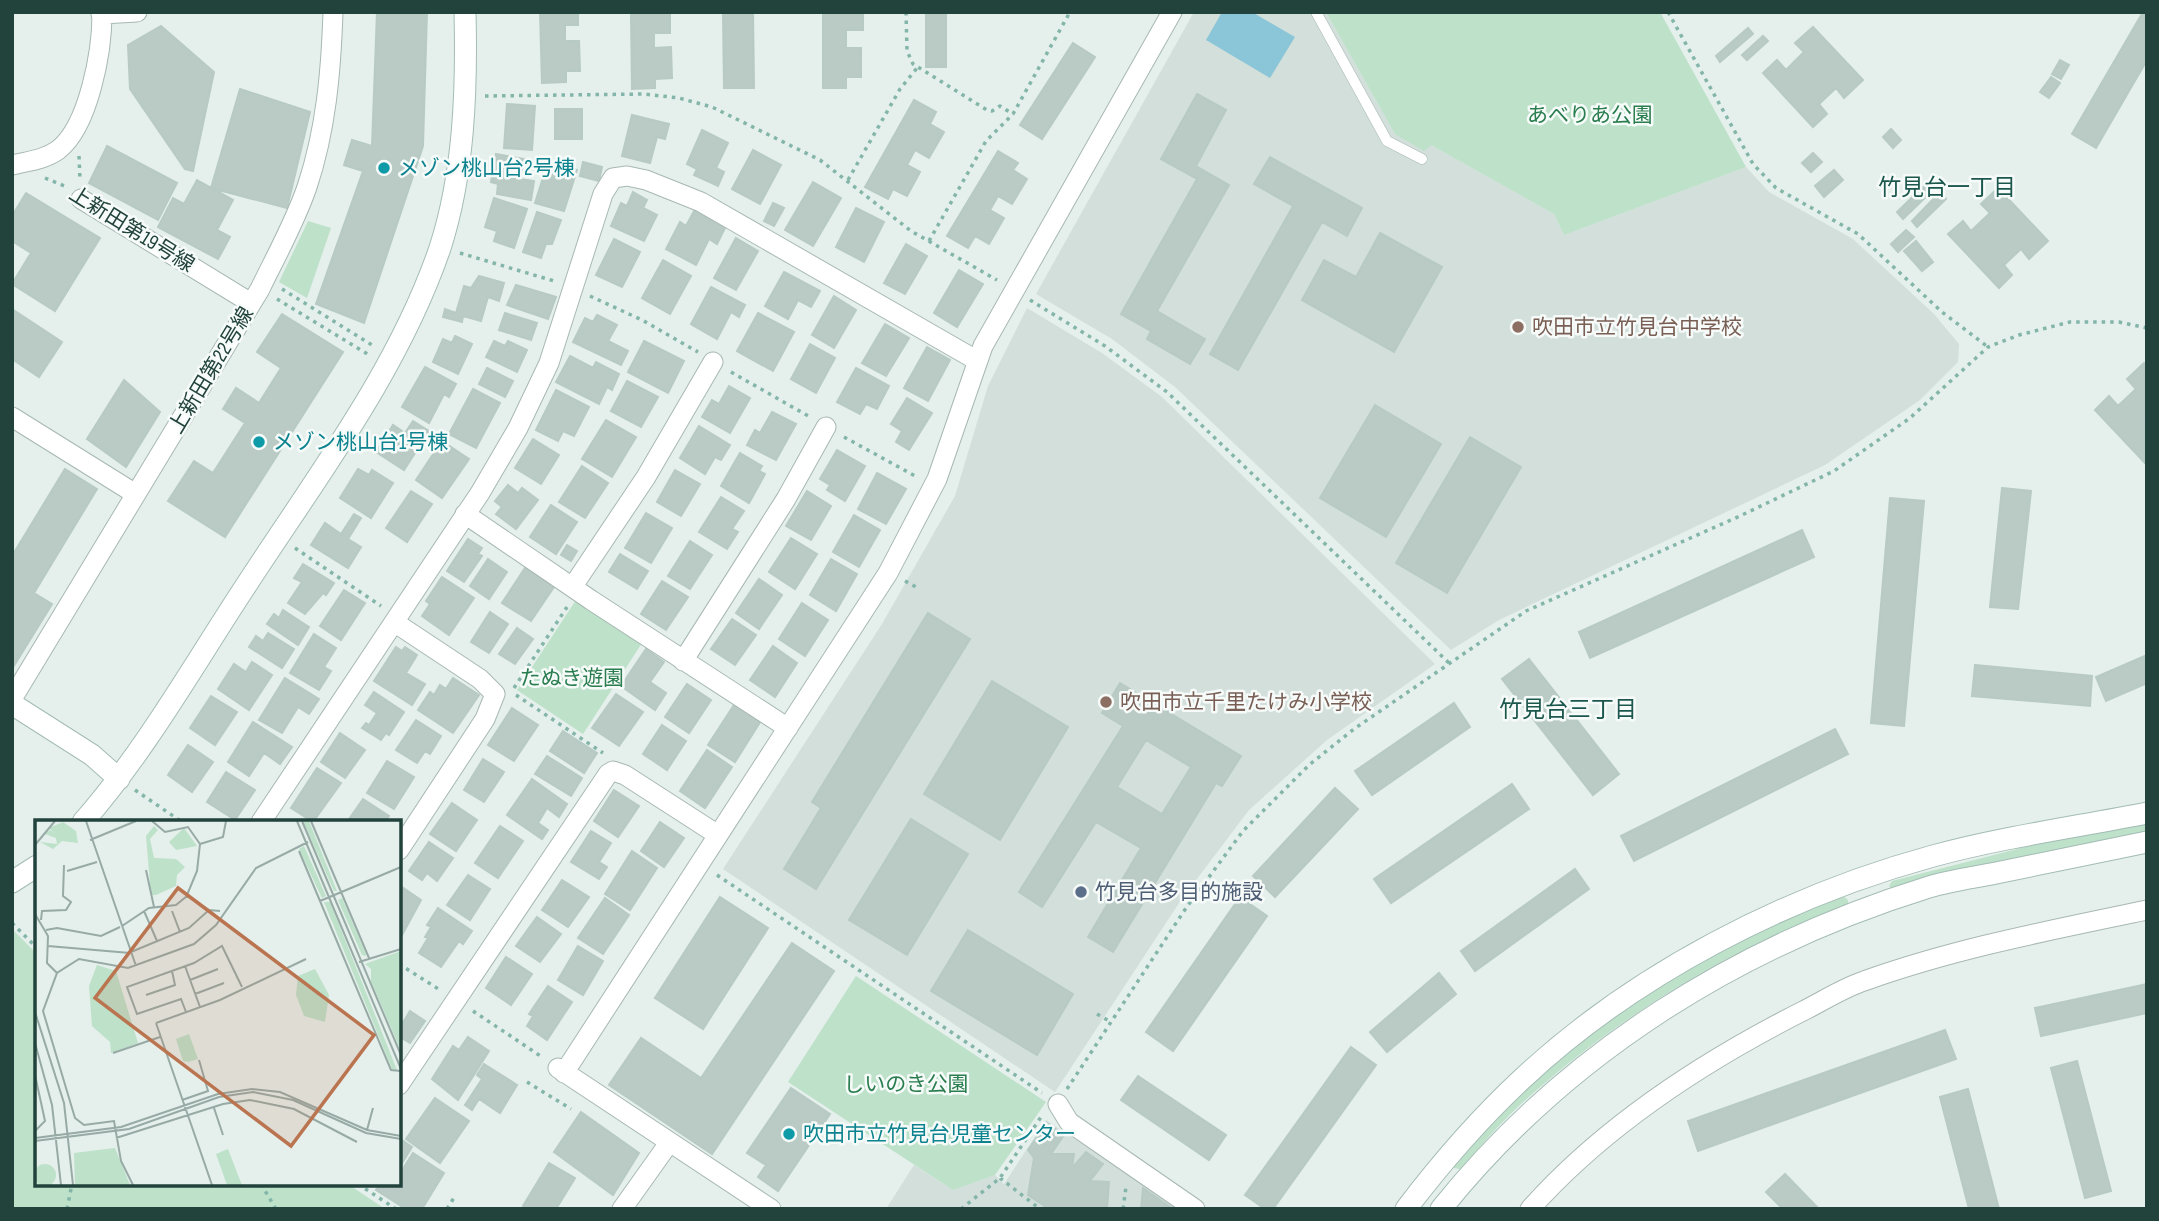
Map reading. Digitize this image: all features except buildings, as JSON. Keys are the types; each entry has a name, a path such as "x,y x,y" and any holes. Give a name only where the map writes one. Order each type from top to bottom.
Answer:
{"street":[{"path":"18,164 36,160 57,150 76,126 98,58 102,13 137,12"},
{"name":"上新田第22号線","path":"12,699 258,290 299,206 316,158 327,102 333,12"},
{"path":"85,820 119,779 386,366 412,316 440,248 449,210 462,130 466,61 464,12"},
{"path":"771,1209 561,1070 862,617 918,519 941,470 976,360 1172,12"},
{"path":"262,820 508,448 540,385 556,343 609,181 617,176 659,184 701,202 976,360"},
{"name":"上新田第19号線","path":"81,199 258,290"},
{"path":"573,586 652,468 713,362"},
{"path":"12,417 134,493"},
{"path":"683,660 780,509 826,426"},
{"path":"465,514 788,728"},
{"path":"394,622 480,679 495,694 485,719 401,847"},
{"path":"12,704 92,755 119,779"},
{"path":"12,720 85,765 119,779"},
{"path":"401,1082 604,779 613,771 634,780 718,835"},
{"path":"1406,1209 1440,1165 1523,1078 1590,1024 1674,966 1797,901 1934,855 2147,813"},
{"path":"1441,1209 1462,1182 1546,1096 1608,1046 1678,998 1702,985 1805,932 1930,887 2147,842"},
{"path":"12,882 35,867"},
{"path":"1530,1209 1550,1186 1630,1118 1743,1041 1862,981 1984,944 2147,910"},
{"path":"1058,1104 1069,1122 1195,1209"},
{"path":"622,1209 669,1143"}],"lane":[{"path":"1316,12 1387,141 1422,159"}],"path":[{"path":"906,12 907,55 917,68 987,110 992,111 1000,106 1013,114"},
{"path":"929,241 986,141 1013,114 1070,12"},
{"path":"1668,12 1753,164 1776,188 1858,234 1942,312 1988,347"},
{"path":"848,180 900,89 917,68"},
{"path":"483,96 644,94 678,98 751,124 820,160 911,230 1105,346 1167,392 1449,663"},
{"name":"上新田第19号線","path":"18,164 75,190 81,199"},
{"path":"258,290 372,345"},
{"path":"258,290 386,366"},
{"path":"961,1209 1000,1178 1046,1110 1058,1104 1186,908 1242,831 1331,746 1526,611 1834,471 1910,418 1988,347 2019,335 2070,322 2119,323 2147,328"},
{"path":"293,547 386,609 394,622"},
{"path":"903,580 918,589"},
{"path":"573,586 573,597 512,690 607,755 613,771"},
{"path":"119,779 180,820"},
{"path":"714,873 1058,1104"},
{"path":"12,923 35,946"},
{"path":"401,965 561,1070"},
{"path":"1097,1014 1111,1023"},
{"path":"527,1082 571,1109"},
{"path":"1000,1178 1041,1209"},
{"path":"67,1209 72,1186"},
{"path":"262,1186 276,1209"},
{"path":"361,1186 396,1209"},
{"path":"447,1209 455,1196"}],"shaded area":[{"name":"吹田市立竹見台中学校","path":"1194,12 1326,12 1395,134 1431,145 1554,214 1564,235 1746,167 1769,192 1853,239 1934,314 1959,344 1958,362 1920,400 1825,465 1499,620 1451,650 1175,387 1112,339 1036,294"},
{"name":"吹田市立千里たけみ小学校","path":"1027,308 1102,353 1162,397 1435,664 1327,740 1249,810 1181,900 1055,1092 723,869 882,624 955,496 988,386"},
{"path":"1046,1120 1179,1209 886,1209 914,1165 953,1190 995,1175 1004,1184"}],"green space":[{"name":"あべりあ公園","path":"1326,12 1660,12 1746,167 1564,235 1554,214 1431,145 1424,151 1395,134"},
{"path":"308,221 331,228 307,298 279,282"},
{"name":"たぬき遊園","path":"576,600 642,643 583,734 517,690"},
{"path":"2147,820 2147,831 1892,889 1889,886 1892,881 2072,835"},
{"path":"1842,895 1848,900 1848,904 1803,922 1717,964 1635,1014 1559,1071 1514,1111 1460,1169 1454,1168 1453,1163 1540,1076 1600,1024 1632,1001 1735,941 1806,908"},
{"path":"12,929 35,952 35,1186 351,1186 385,1209 12,1209"},
{"name":"しいのき公園","path":"856,976 1046,1102 995,1175 953,1190 788,1082"}],"water":[{"path":"1222,12 1252,12 1295,37 1270,78 1206,40"}],"place":[{"name":"メゾン桃山台2号棟","path":"384,168"},
{"name":"吹田市立竹見台中学校","path":"1518,327"},
{"name":"メゾン桃山台1号棟","path":"259,442"},
{"name":"吹田市立千里たけみ小学校","path":"1106,702"},
{"name":"竹見台多目的施設","path":"1081,892"},
{"name":"吹田市立竹見台児童センター","path":"789,1134"}],"district":[{"name":"竹見台一丁目","path":"1947,187"},
{"name":"竹見台三丁目","path":"1568,709"}]}
